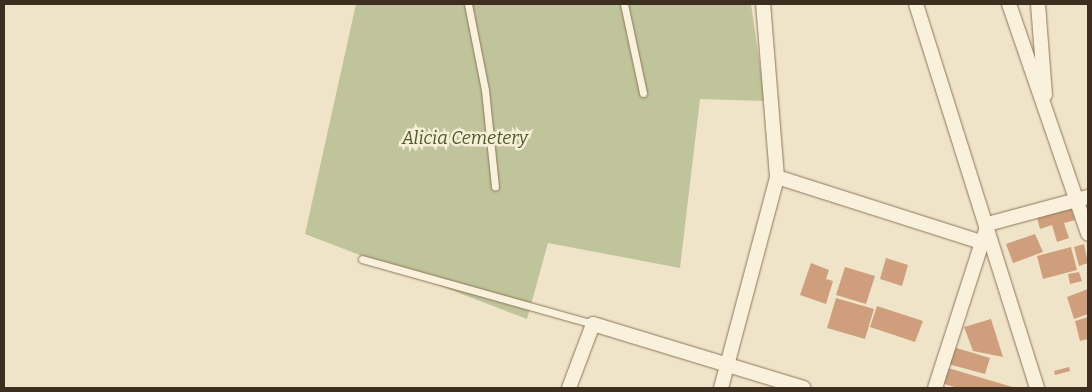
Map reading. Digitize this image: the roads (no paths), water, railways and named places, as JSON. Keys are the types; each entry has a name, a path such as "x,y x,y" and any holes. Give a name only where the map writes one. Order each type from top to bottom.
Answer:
{"street":[{"path":"721,388 777,177 763,4"},
{"path":"916,4 988,224 1037,388"},
{"path":"1008,4 1046,114 1082,198 1088,234"},
{"path":"1038,4 1046,114"},
{"path":"777,177 981,242"},
{"path":"988,224 1082,198"},
{"path":"935,388 988,224"},
{"path":"569,388 593,324 729,363 802,388"}],"lane":[{"path":"468,4 485,90 495,186"},
{"path":"624,4 643,93"},
{"path":"362,259 593,324"}],"park label":[{"name":"Alicia Cemetery","path":"465,138"}]}
